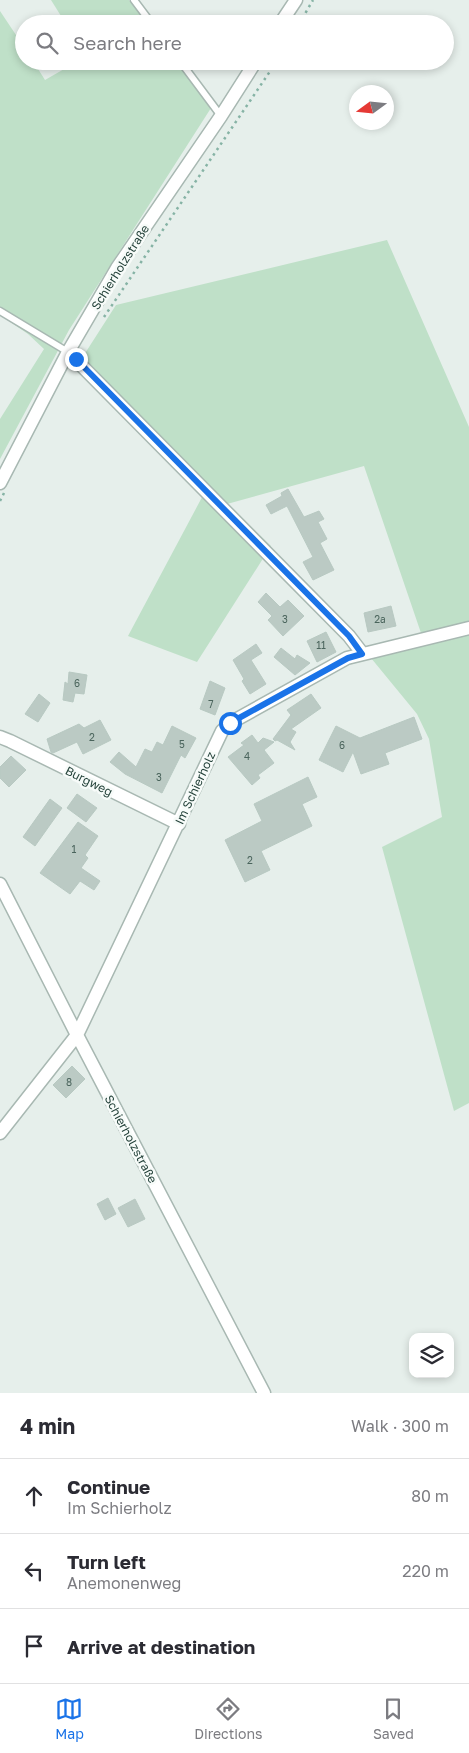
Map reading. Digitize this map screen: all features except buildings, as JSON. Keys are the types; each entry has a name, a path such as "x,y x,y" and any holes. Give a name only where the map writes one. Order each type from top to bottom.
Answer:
{"street":[{"path":"286,15 296,0"},
{"name":"Schierholzstraße","path":"4,485 68,352 117,268 250,70"},
{"path":"68,352 349,636 362,654"},
{"name":"Im Schierholz","path":"0,1133 77,1035 222,731 230,723 348,658 469,628"},
{"name":"Burgweg","path":"0,738 10,741 178,824"},
{"name":"Schierholzstraße","path":"0,884 264,1393"}],"lane":[{"path":"134,0 145,15"},
{"path":"187,70 221,116"},
{"path":"0,311 68,352"}],"path":[{"path":"304,15 312,0"},
{"path":"103,319 271,70"},
{"path":"0,501 4,485"}],"green space":[{"path":"51,0 129,0 140,15 60,15"},
{"path":"0,11 15,34 15,70 39,70 45,80 62,70 183,70 211,108 69,330 0,459 0,419 44,349 28,334 0,315"},
{"path":"387,240 469,427 469,622 421,633 364,466 227,504 271,546 197,662 128,636 208,486 82,358 116,305"},
{"path":"469,635 469,1103 454,1111 382,847 442,817 429,739 417,714 371,658"}],"route":[{"path":"76,359 349,636 362,654 348,658 230,723"}]}
